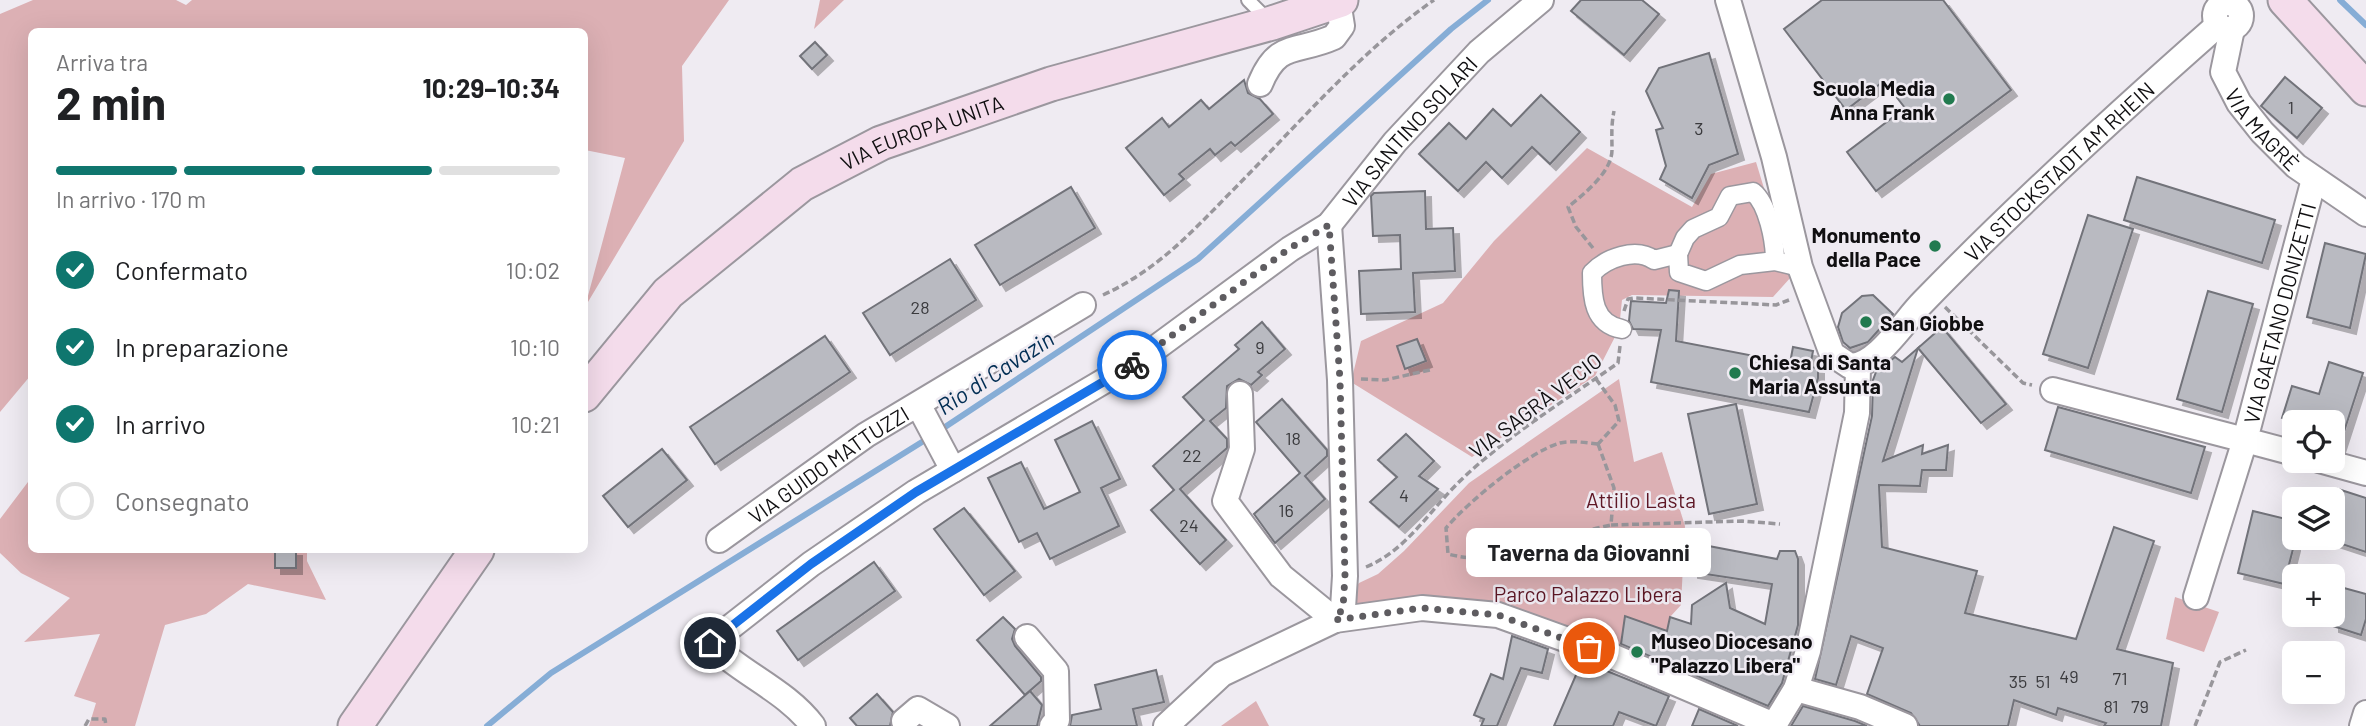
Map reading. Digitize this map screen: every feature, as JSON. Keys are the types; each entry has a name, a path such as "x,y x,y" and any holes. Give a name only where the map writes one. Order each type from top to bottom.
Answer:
{"main road":[{"path":"2285,0 2366,89"},
{"name":"VIA EUROPA UNITA","path":"588,390 668,293 802,184 881,143 1051,84 1272,23 1339,1"},
{"path":"355,726 475,553"}],"street":[{"name":"VIA SANTINO SOLARI","path":"1335,620 1343,608 1345,576 1340,380 1329,225 1395,142 1469,62 1541,0"},
{"path":"1166,726 1222,674 1335,620 1422,608 1498,615 1612,656 1774,725 1796,689 1808,651 1857,413 1858,366 1850,366 1837,360 1825,340 1800,267 1774,157 1728,0"},
{"name":"VIA EUROPA UNITA","path":"1260,84 1268,63 1286,51 1334,37 1342,26 1339,1"},
{"name":"VIA MAGRÈ","path":"2233,15 2223,72 2239,103 2262,132 2314,179 2366,214"},
{"name":"VIA STOCKSTADT AM RHEIN","path":"1858,366 1869,363 1931,293 2097,132 2233,15"},
{"name":"VIA GAETANO DONIZETTI","path":"2282,450 2245,440 2314,179"},
{"path":"1775,261 1775,236 1768,224 1762,199 1753,192 1730,196 1719,217 1693,229 1678,254 1679,272 1706,281 1740,265 1775,261 1800,267"},
{"path":"813,726 800,709 729,661 710,643 811,564 953,470 1138,361 1290,248 1329,225"},
{"path":"1622,329 1604,322 1591,300 1591,273 1605,263 1631,254 1646,254 1654,260 1678,254"},
{"name":"VIA GUIDO MATTUZZI","path":"719,540 809,473 866,435 919,406 1083,305"},
{"path":"2053,390 2245,440 2196,597"},
{"path":"1240,394 1242,449 1225,501 1248,548 1335,620"},
{"path":"919,406 953,470"},
{"path":"2345,468 2366,474"},
{"path":"1027,637 1056,671 1057,720 1052,726"},
{"path":"1796,689 1860,707 1905,726"},
{"path":"904,721 918,709 947,726"},
{"path":"2362,726 2366,713"}],"lane":[{"path":"1248,0 1272,23"}],"path":[{"path":"1083,305 1138,278 1189,234 1347,74 1411,16 1434,0"},
{"path":"1605,263 1576,227 1568,207 1597,183 1613,154 1610,131 1614,111"},
{"path":"1931,293 2023,383 2053,390"},
{"name":"VIA SAGRÀ VECIO","path":"1345,576 1378,562 1412,535 1460,480 1618,363 1628,299 1776,305 1811,294"},
{"path":"1359,379 1385,380 1430,370"},
{"path":"1596,379 1615,405 1619,421 1598,444"},
{"path":"1526,409 1537,421"},
{"path":"1598,444 1562,442 1535,453 1459,512 1446,528 1448,554 1464,558 1530,551 1611,525 1742,521 1780,524"},
{"path":"1598,444 1614,488 1611,525"},
{"path":"2195,726 2220,662 2246,650"},
{"path":"85,726 89,719 105,719 106,726"}],"green space":[{"path":"33,0 176,0 186,5 192,0 729,0 682,66 684,141 588,302 625,158 588,151 588,28 28,28 28,379 0,412 0,14"},
{"path":"820,0 844,0 814,29"},
{"path":"1587,148 1692,207 1711,174 1756,162 1791,277 1773,297 1632,295 1622,300 1619,329 1595,376 1472,457 1351,382 1361,341 1443,303 1494,241"},
{"path":"1619,379 1634,462 1662,452 1685,526 1681,605 1670,617 1667,631 1625,616 1619,653 1546,623 1362,609 1351,602 1351,594 1359,583 1378,574 1404,551 1469,483"},
{"path":"28,482 28,553 307,553 307,561 326,600 248,584 206,614 165,625 135,726 89,726 96,703 74,696 100,634 24,642 70,598 21,573 0,553 0,519"},
{"path":"2175,597 2219,612 2204,652 2166,639"},
{"path":"1256,701 1269,726 1221,726"}],"building":[{"path":"1581,0 1642,0 1659,14 1624,55 1571,11"},
{"name":"Scuola Media Anna Frank","path":"1822,0 1943,0 2011,90 1876,191 1847,152 1905,108 1884,81 1846,110 1784,29"},
{"path":"815,42 827,55 812,69 800,56"},
{"path":"1709,53 1738,154 1709,165 1692,198 1660,179 1666,166 1656,130 1663,128 1646,91 1659,68"},
{"path":"2285,77 2322,108 2297,138 2261,106"},
{"path":"1244,80 1248,93 1260,99 1273,114 1235,146 1231,142 1215,155 1210,149 1179,174 1184,179 1164,195 1126,148 1162,118 1169,127 1201,100 1209,109"},
{"path":"1541,95 1580,132 1550,164 1532,147 1502,178 1486,162 1458,191 1419,154 1449,123 1466,139 1493,109 1511,126"},
{"path":"2137,177 2275,220 2262,263 2124,220"},
{"path":"1071,187 1095,228 1000,285 975,245"},
{"path":"1425,191 1426,229 1453,228 1455,271 1413,273 1415,312 1361,314 1359,271 1401,269 1400,235 1373,236 1371,196 1374,193"},
{"path":"2088,215 2133,229 2088,368 2043,354"},
{"path":"2325,243 2366,254 2350,328 2307,317"},
{"path":"950,259 976,300 890,355 863,313"},
{"name":"Chiesa di Santa Maria Assunta","path":"1669,290 1679,291 1676,341 1790,363 1793,347 1813,351 1810,367 1818,368 1818,378 1809,412 1651,382 1661,330 1633,329 1629,321 1631,301 1666,303"},
{"path":"2208,291 2253,304 2222,412 2177,399"},
{"name":"San Giobbe","path":"1873,295 1893,314 1868,342 1850,348 1843,342 1838,327 1842,313 1862,296"},
{"path":"1262,322 1285,349 1258,372 1262,375 1251,385 1239,379 1227,386 1226,408 1210,421 1227,439 1227,448 1180,489 1226,540 1200,564 1151,510 1174,490 1153,466 1204,420 1183,397 1239,349 1235,345"},
{"path":"1942,327 2006,404 1981,423 1918,348"},
{"path":"825,336 850,372 715,464 690,427"},
{"path":"1417,339 1426,361 1405,369 1397,346"},
{"path":"1918,348 1883,461 1923,445 1922,454 1948,445 1946,470 1922,470 1920,486 1879,485 1882,547 1977,571 1965,613 2076,639 2114,527 2154,541 2117,649 2173,663 2161,726 2104,726 2106,723 2058,708 2056,715 2014,700 2008,726 1920,726 1911,713 1867,694 1883,648 1851,636 1836,685 1815,679 1872,416 1873,380 1876,372 1895,357 1902,362"},
{"path":"2329,362 2363,373 2345,428 2345,410 2284,410 2292,386 2319,394"},
{"path":"1282,399 1327,450 1327,456 1305,476 1325,499 1275,543 1254,514 1300,473 1256,422"},
{"path":"1736,404 1757,504 1709,514 1688,414"},
{"path":"2058,407 2205,447 2191,493 2045,450"},
{"path":"1092,421 1120,479 1101,488 1119,526 1050,559 1037,533 1019,542 988,478 1021,462 1044,509 1080,492 1055,440"},
{"path":"1406,434 1434,461 1419,476 1438,489 1399,527 1370,502 1397,477 1378,460"},
{"path":"662,449 687,480 628,527 603,496"},
{"path":"2345,491 2366,498 2366,552 2345,545"},
{"path":"964,508 1015,571 984,595 934,529"},
{"path":"2253,511 2282,518 2282,550 2293,550 2289,564 2282,564 2282,584 2238,573"},
{"path":"1693,543 1777,559 1780,551 1795,551 1798,559 1798,625 1782,683 1768,706 1621,644 1625,616 1667,631 1670,617 1691,624 1692,605 1726,583 1730,608 1765,624 1772,584 1692,572"},
{"path":"275,553 296,553 296,568 275,568"},
{"path":"874,562 895,591 798,660 777,631"},
{"path":"2345,588 2366,594 2366,619 2361,635 2336,627 2345,627"},
{"path":"1003,617 1015,629 1012,639 1015,646 1041,677 1041,681 1025,695 977,640"},
{"path":"1512,636 1548,649 1542,673 1521,668 1497,726 1481,726 1484,719 1474,715 1491,674 1503,679"},
{"path":"1582,661 1669,696 1656,726 1619,712 1613,726 1554,726"},
{"path":"1156,670 1164,702 1133,709 1137,726 1070,726 1072,715 1101,709 1095,685"},
{"path":"1030,691 1042,705 1037,726 990,726"},
{"path":"877,694 893,712 890,726 857,726 850,718"},
{"path":"1803,706 1855,721 1867,726 1791,726"},
{"path":"1699,709 1738,726 1692,726"}],"waterway":[{"name":"Rio di Cavazin","path":"939,431 1198,259 1451,29 1488,0"},
{"path":"2340,0 2366,25"},
{"name":"Rio di Cavazin","path":"487,726 551,673 930,437"}],"way so far":[{"path":"1132,365 1290,248 1329,225 1340,380 1345,576 1343,608 1335,620 1422,608 1498,615 1589,648"}],"place":[{"name":"Scuola Media Anna Frank","path":"1949,99"},
{"name":"Monumento della Pace","path":"1935,246"},
{"name":"San Giobbe","path":"1866,322"},
{"name":"Chiesa di Santa Maria Assunta","path":"1735,373"},
{"name":"Taverna da Giovanni","path":"1589,648"},
{"name":"Museo Diocesano \"Palazzo Libera\"","path":"1637,652"}],"route":[{"path":"710,643 811,564 916,492 1132,365"}],"park label":[{"name":"Attilio Lasta","path":"1641,499"},
{"name":"Parco Palazzo Libera","path":"1588,593"}]}
